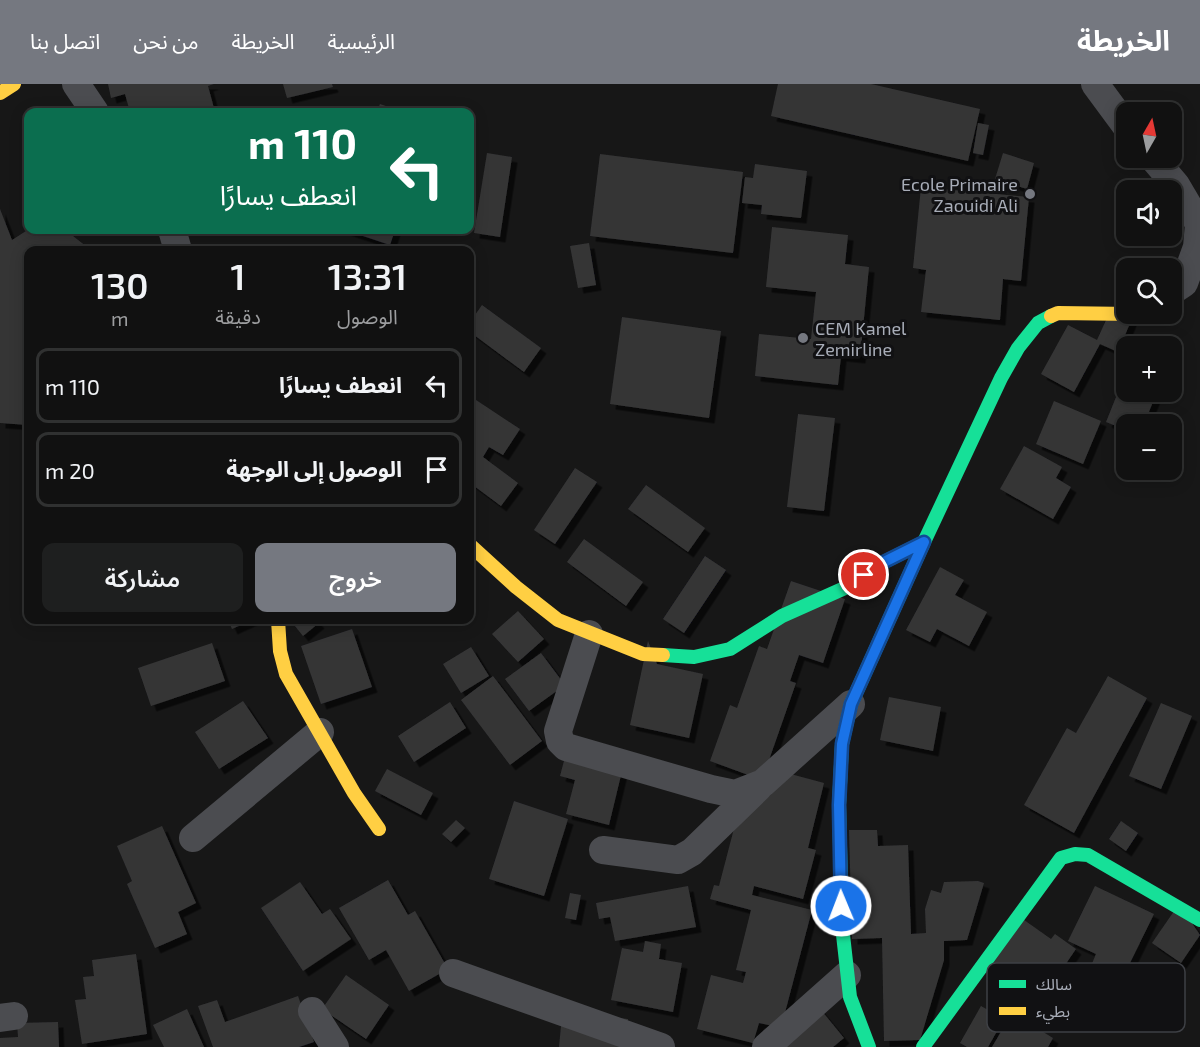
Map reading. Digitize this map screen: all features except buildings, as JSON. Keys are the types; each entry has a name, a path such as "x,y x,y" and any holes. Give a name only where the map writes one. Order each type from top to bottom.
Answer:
{"street":[{"path":"0,93 14,84"},
{"path":"76,84 92,108"},
{"path":"1095,84 1116,112"},
{"path":"1162,168 1176,185 1200,224 1197,247 1182,284"},
{"path":"869,1047 850,996 842,926 839,805 842,744 851,704 924,542 1001,378 1018,348 1038,323 1058,314 1116,314"},
{"path":"474,550 558,620 643,654 694,657 730,650 782,616 847,587 882,563 924,542"},
{"path":"278,624 280,651 286,674 358,800 379,829"},
{"path":"589,634 558,731 560,741 566,747 735,794 762,783"},
{"path":"603,850 678,860 692,852 762,783 851,704"},
{"path":"193,838 320,732"},
{"path":"923,1047 1061,858 1075,854 1088,855 1200,920"},
{"path":"453,973 661,1047"},
{"path":"766,1047 847,975"},
{"path":"312,1011 335,1047"}],"traffic: fast":[{"path":"663,655 694,657 730,649 782,616 847,587 882,563 924,542 1001,378 1018,348 1038,323 1051,316"},
{"path":"869,1047 850,997 842,926 839,805 842,744 851,704 924,542"},
{"path":"923,1047 1061,858 1075,854 1088,855 1200,920"}],"traffic: slow":[{"path":"0,93 14,84"},
{"path":"1051,316 1058,313 1116,314"},
{"path":"474,549 516,587 558,620 643,654 663,655"},
{"path":"278,624 280,651 286,674 354,793 379,829"}],"place":[{"name":"Ecole Primaire Zaouidi Ali","path":"1030,194"},
{"name":"CEM Kamel Zemirline","path":"803,338"}],"route":[{"path":"841,906 839,805 842,744 851,704 924,542 882,563 864,575"}]}
